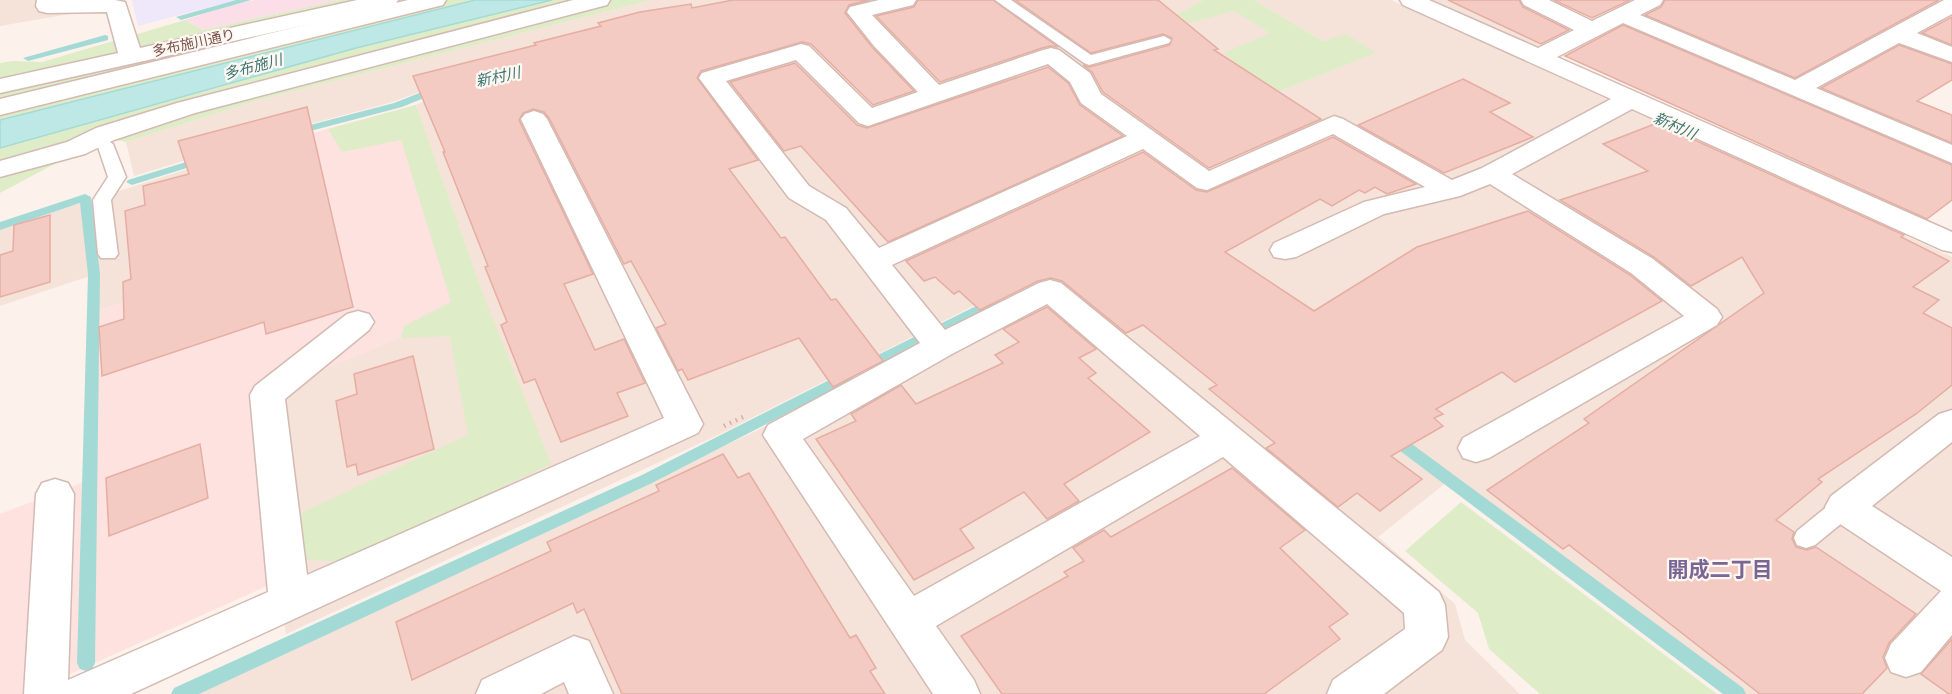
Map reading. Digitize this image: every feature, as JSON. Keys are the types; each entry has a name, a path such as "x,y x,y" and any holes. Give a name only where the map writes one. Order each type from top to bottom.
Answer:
{"street":[{"path":"48,0 47,6 59,8 101,2 117,7 131,57"},
{"name":"多布施川通り","path":"0,86 387,0"},
{"path":"0,107 435,0"},
{"path":"0,169 98,142 105,134 186,108 599,0"},
{"path":"905,0 858,12 882,42 935,95"},
{"path":"1411,0 1512,47 1540,56 1623,104 1952,243"},
{"path":"1532,0 1592,30"},
{"path":"1540,56 1652,0"},
{"path":"1798,88 1952,4"},
{"path":"1623,15 1952,155"},
{"path":"1898,34 1952,55"},
{"path":"932,337 875,261 836,214 799,192 711,78 801,51 868,118 1052,55 1081,78 1090,98 1207,182 1334,124 1450,190"},
{"path":"1286,250 1374,208 1450,190 1492,174 1623,104"},
{"path":"84,694 685,424 534,119"},
{"path":"875,261 1147,137"},
{"path":"1476,448 1706,317 1642,266 1492,174"},
{"path":"958,694 781,435 932,337 1050,290 1424,604 1427,637 1349,694"},
{"path":"290,603 267,396 358,322"},
{"path":"1952,423 1844,507 1952,578"},
{"path":"907,621 1226,438"},
{"path":"46,694 55,494"},
{"path":"1906,658 1952,605"},
{"path":"498,694 574,655 591,694"}],"lane":[{"path":"1002,0 1089,60 1164,40"},
{"path":"98,142 117,177 102,200 108,254"},
{"path":"1806,538 1844,507"}],"shaded area":[{"path":"0,0 127,0 87,11 0,26"},
{"path":"132,0 236,0 138,26"},
{"path":"255,0 339,0 202,30 185,20 234,4"},
{"path":"652,0 847,0 428,89 389,103 261,137 134,176 126,142 256,101"},
{"path":"899,0 1203,0 1176,16 1189,22 1234,11 1271,33 1273,94 1375,53 1346,35 1323,41 1254,0 1391,0 1952,257 1952,694 1741,694 1125,229 718,435 286,634 249,400 486,302 416,105 434,96 690,35"},
{"path":"1420,0 1519,0 1572,27 1530,50"},
{"path":"416,105 486,302 250,400 276,582 25,694 0,694 0,514 86,481 89,313 237,269 225,157"},
{"path":"225,157 237,269 89,313 90,276 0,306 0,229"},
{"path":"1122,242 1447,482 1378,537 1455,604 1465,640 1520,694 191,694 754,432"}],"green space":[{"path":"339,0 475,0 0,120 0,63 42,62 185,20 202,30"},
{"path":"550,0 652,0 256,101 126,142 105,137 0,193 0,148 356,48"},
{"path":"1203,0 1254,0 1323,41 1346,34 1376,53 1273,94 1224,53 1270,33 1234,11 1189,23 1175,16"},
{"path":"416,105 486,302 551,464 342,562 305,559 299,514 468,435 450,336 401,338 404,326 451,302 401,140 342,152 328,129"},
{"path":"1461,502 1717,694 1540,694 1489,649 1478,613 1405,551"}],"water":[{"name":"多布施川","path":"475,0 552,0 356,48 0,148 0,120"}],"building":[{"path":"733,0 869,0 849,5 845,13 872,47 914,91 873,105 811,44 802,42 701,71 697,78 758,160 729,169 781,238 785,237 831,300 836,299 883,361 833,387 799,338 688,380 682,369 678,371 656,328 666,324 631,261 624,264 549,118 544,112 533,109 523,113 519,120 593,274 564,284 595,350 624,339 645,383 617,393 628,416 561,442 535,379 524,383 501,325 507,322 485,267 488,266 443,152 445,152 413,76 536,45 534,43 601,26 598,23 640,12 691,4 692,8"},
{"path":"918,0 993,0 1058,47 1042,48 940,82 876,16 914,7"},
{"path":"1015,0 1158,0 1218,49 1214,50 1321,119 1209,168 1103,92 1092,72 1083,65 1090,67 1170,45 1172,38 1163,34 1091,53"},
{"path":"1448,0 1519,0 1523,7 1569,30 1541,44"},
{"path":"1554,0 1630,0 1592,18"},
{"path":"1665,0 1939,0 1795,78 1645,15 1661,7"},
{"path":"1952,17 1952,45 1922,33"},
{"path":"1623,25 1952,165 1952,200 1927,219 1565,56"},
{"path":"1899,45 1952,64 1952,80 1917,101 1952,115 1952,143 1821,88"},
{"path":"795,63 857,125 867,128 1048,67 1068,83 1080,105 1123,136 888,242 801,146 784,151 730,82"},
{"path":"1463,79 1510,103 1490,112 1533,137 1444,173 1358,125"},
{"path":"307,107 353,307 266,334 264,322 102,376 99,327 124,319 123,282 131,279 125,211 145,205 143,186 189,174 178,141"},
{"path":"1657,123 1904,235 1901,237 1949,261 1913,287 1939,300 1923,313 1952,328 1952,385 1916,414 1818,479 1822,482 1776,520 1794,532 1792,539 1796,547 1807,550 1816,547 1916,614 1889,643 1883,657 1887,668 1862,694 1760,694 1569,545 1563,549 1487,490 1589,423 1584,419 1764,293 1742,257 1691,286 1654,257 1560,200 1648,171 1603,144"},
{"path":"1333,137 1416,184 1387,194 1375,187 1365,193 1359,190 1332,206 1320,199 1225,252 1314,311 1417,247 1528,211 1630,275 1662,301 1515,382 1502,372 1436,409 1443,414 1434,418 1443,426 1391,456 1422,479 1380,511 1357,493 1338,507 1266,448 1275,443 1209,389 1217,385 1143,325 1126,333 1062,281 1051,278 1038,281 980,310 959,291 954,294 935,277 924,281 906,261 1143,152 1196,190 1207,192"},
{"path":"50,215 50,282 0,297 0,255 13,251 14,225"},
{"path":"1047,307 1096,349 1079,358 1096,373 1088,378 1150,432 1064,484 1079,501 1047,519 1024,492 960,529 974,548 914,580 816,439 856,421 851,414 901,385 916,404 1003,363 995,355 1019,342 1003,329"},
{"path":"413,356 434,449 358,475 356,464 347,467 336,401 357,394 354,374"},
{"path":"200,444 208,498 109,536 106,478"},
{"path":"723,454 738,478 749,473 850,638 856,635 876,668 870,671 885,694 622,694 584,609 577,613 573,603 412,680 396,622 551,551 547,542 659,491 656,485"},
{"path":"1232,468 1305,530 1280,548 1348,614 1329,627 1340,639 1264,694 1002,694 961,636 1068,576 1064,572 1084,561 1073,548 1104,530 1111,537"},
{"path":"1952,639 1952,694 1949,694 1921,674"}],"waterway":[{"path":"181,17 247,0"},
{"name":"新村川","path":"837,8 870,0"},
{"path":"1631,28 1750,79"},
{"path":"28,58 105,38"},
{"name":"新村川","path":"295,132 398,105 437,89"},
{"path":"1794,97 1888,138"},
{"name":"新村川","path":"132,182 202,160"},
{"path":"0,226 85,197 94,274 86,663"},
{"path":"867,366 994,301"},
{"path":"180,694 647,479 847,376"},
{"path":"1392,437 1737,694"}],"district":[{"name":"開成二丁目","path":"1720,569"}]}
